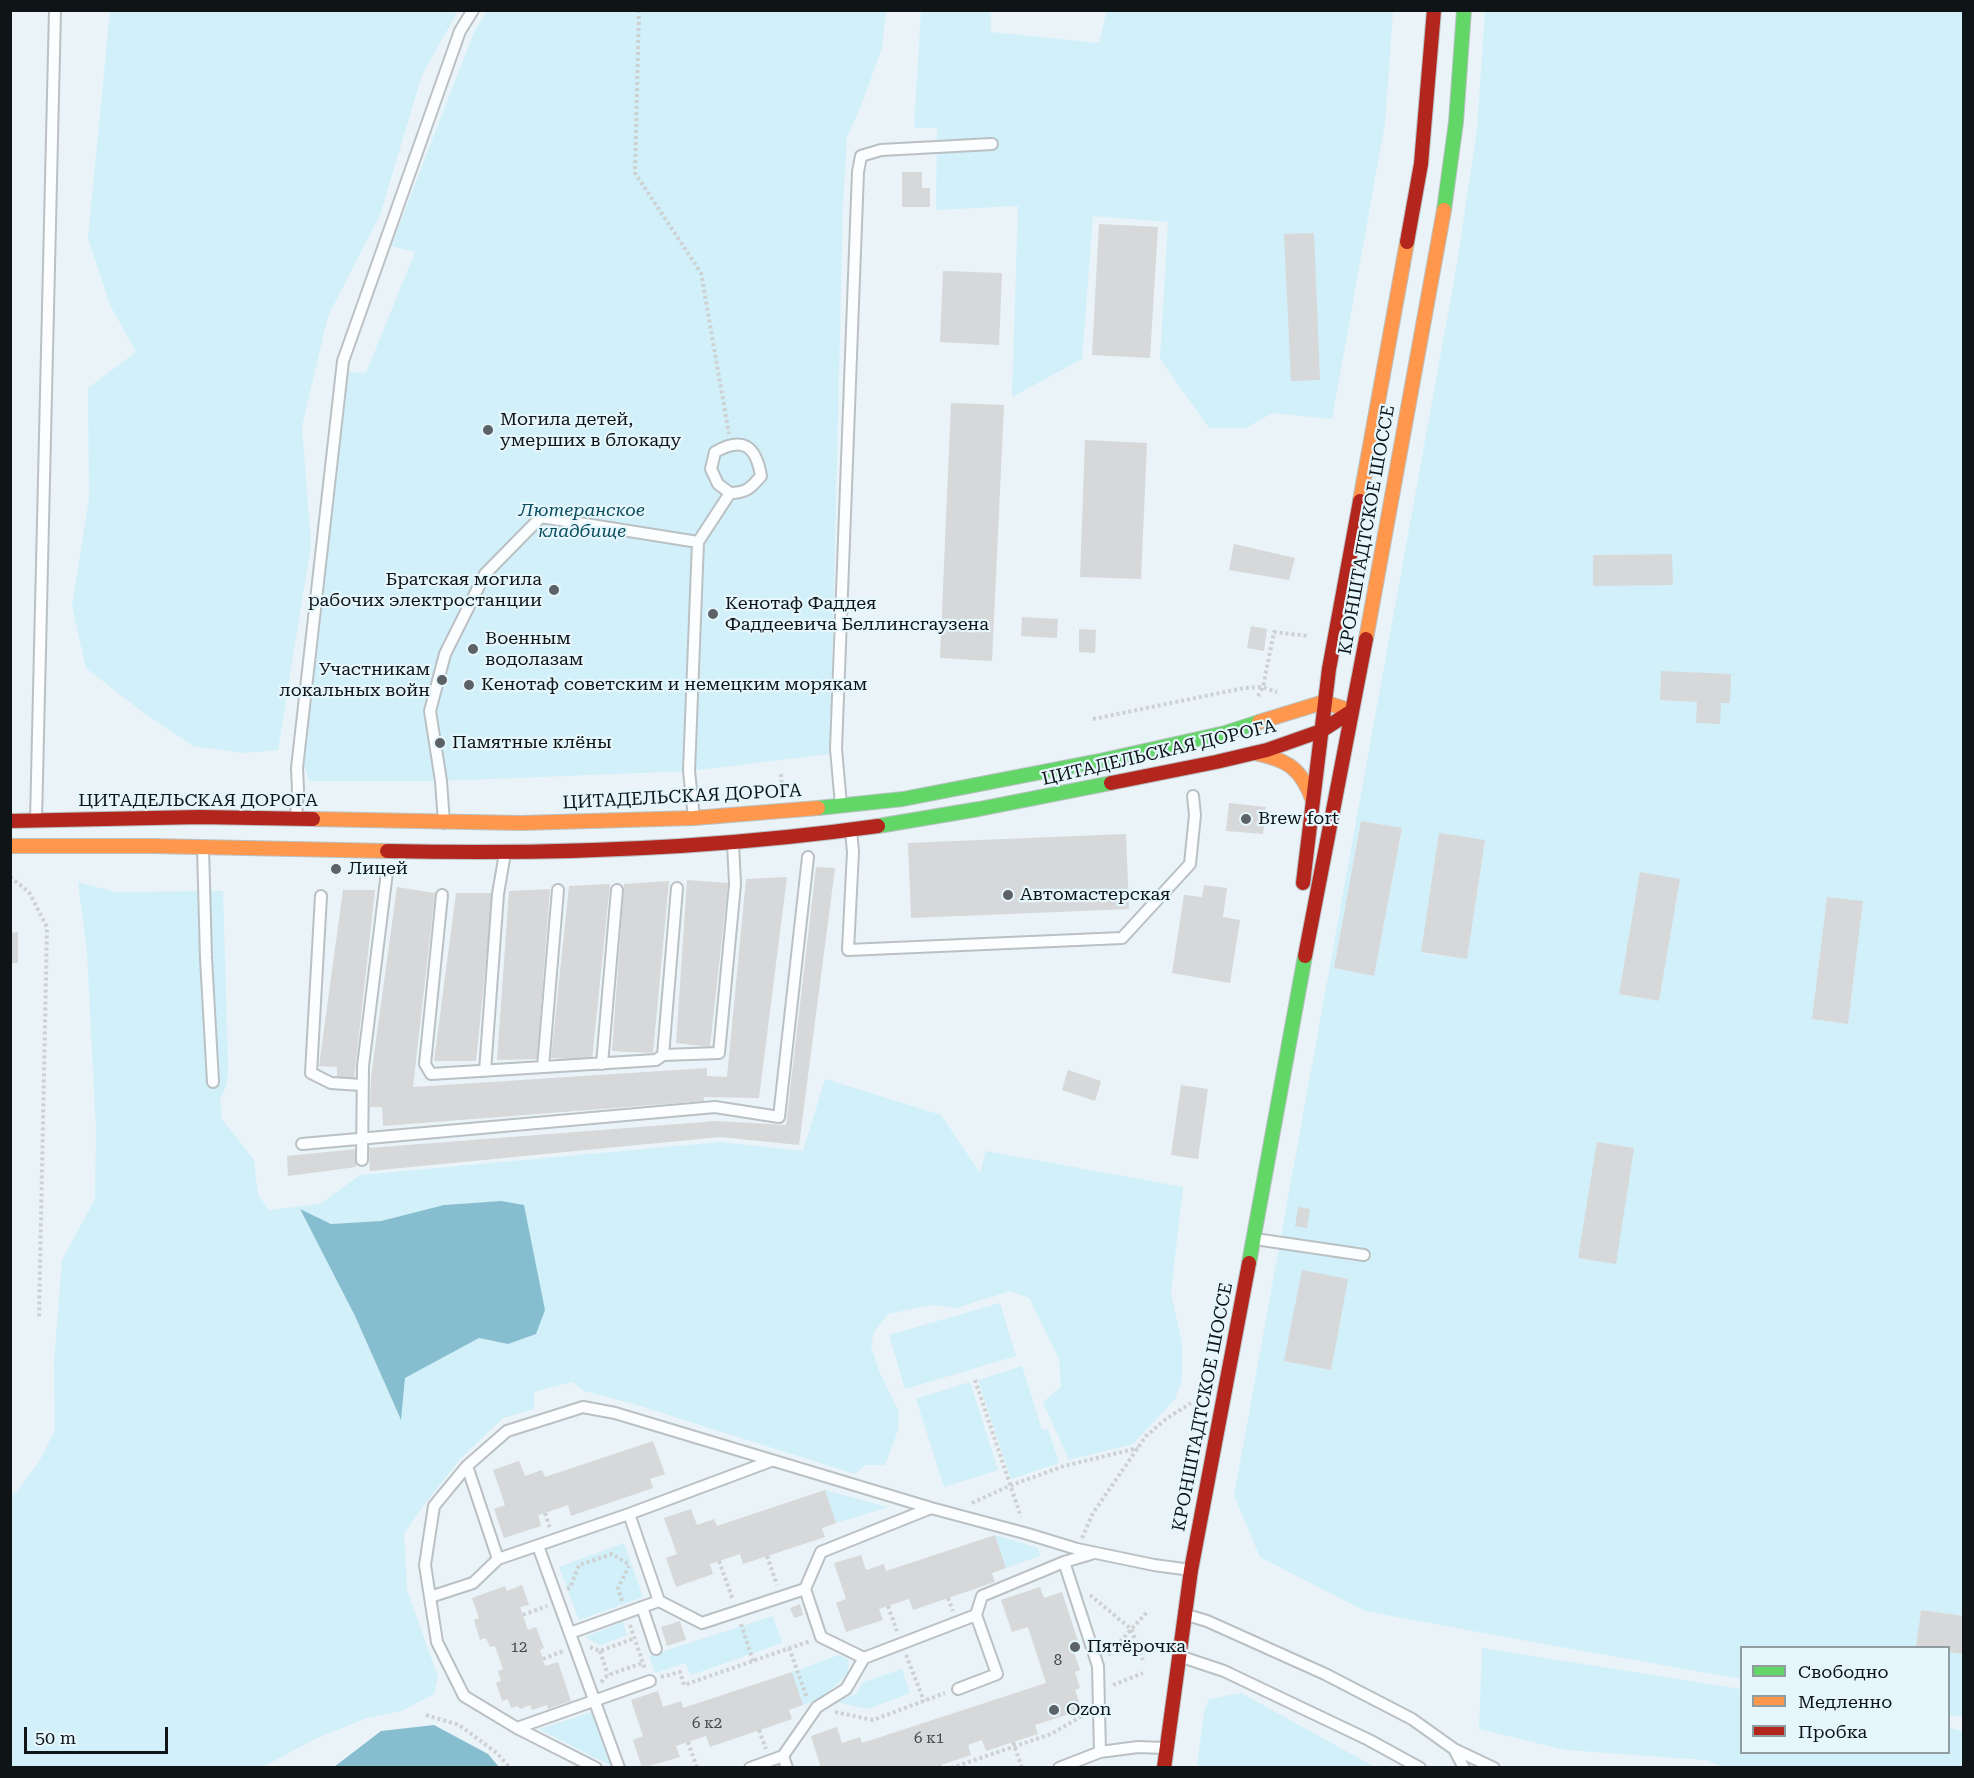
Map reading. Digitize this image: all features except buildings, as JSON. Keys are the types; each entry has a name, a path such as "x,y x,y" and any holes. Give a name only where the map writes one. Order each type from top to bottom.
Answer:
{"main road":[{"name":"КРОНШТАДТСКОЕ ШОССЕ","path":"1301,897 1324,702 1414,209 1426,119 1434,10"},
{"name":"КРОНШТАДТСКОЕ ШОССЕ","path":"1164,1767 1191,1570 1443,214 1456,122 1464,10"},
{"name":"ЦИТАДЕЛЬСКАЯ ДОРОГА","path":"10,846 36,833 296,818 444,823 694,818 903,799 1104,760 1225,733 1324,702"},
{"path":"1324,702 1352,711"},
{"name":"ЦИТАДЕЛЬСКАЯ ДОРОГА","path":"10,821 36,833 203,848 505,853 644,850 851,830 969,812 1254,753 1321,732 1352,711"},
{"path":"1254,753 1279,758 1295,767 1308,785 1313,801"},
{"name":"КРОНШТАДТСКОЕ ШОССЕ","path":"1287,1054 1298,920"}],"lane":[{"path":"36,833 55,10"},
{"path":"296,818 297,768 343,361 460,31 472,10"},
{"path":"841,805 837,737 858,172 861,156 881,150 992,144"},
{"path":"730,443 746,446 758,458 761,476 751,489 740,493 730,493 718,484 711,469 715,452 730,443"},
{"path":"694,818 689,771 698,542 730,493"},
{"path":"444,823 441,781 430,711 445,654 485,574 541,517 698,542"},
{"path":"851,830 853,852 848,950 1122,938 1190,864 1195,815 1192,796"},
{"path":"442,895 425,1064 431,1074 602,1064 656,1060 663,1055 719,1053 735,884 733,842"},
{"path":"203,848 213,1082"},
{"path":"485,1071 498,894 505,853"},
{"path":"302,1143 715,1107 779,1117 808,857"},
{"path":"362,1160 362,1085 387,872"},
{"path":"663,1055 677,888"},
{"path":"543,1067 558,890"},
{"path":"602,1064 617,890"},
{"path":"321,896 311,1072 330,1083 362,1085"},
{"path":"1252,1239 1364,1255"},
{"path":"596,1767 517,1728 464,1696 437,1642 425,1565 434,1506 467,1466 507,1431 583,1407 615,1413 1077,1550 1191,1570"},
{"path":"430,1597 473,1583 498,1559 629,1514 771,1461"},
{"path":"467,1466 498,1559"},
{"path":"864,1659 821,1637 805,1589 821,1552 931,1508"},
{"path":"629,1514 659,1601 702,1623 805,1589"},
{"path":"538,1546 619,1767"},
{"path":"958,1689 997,1674 976,1615 982,1596 1064,1562 1094,1553"},
{"path":"1064,1562 1098,1666 1100,1752"},
{"path":"571,1636 659,1601"},
{"path":"642,1607 656,1650"},
{"path":"1184,1614 1207,1621 1325,1674 1413,1719 1454,1749 1494,1767"},
{"path":"750,1767 783,1756 815,1711 846,1689 864,1659 976,1615"},
{"path":"1179,1656 1224,1671 1369,1740 1407,1764 1420,1767"},
{"path":"517,1728 593,1697 650,1681"},
{"path":"1059,1767 1100,1752 1138,1747 1166,1748"},
{"path":"1454,1749 1464,1767"},
{"path":"783,1756 787,1767"}],"path":[{"path":"639,10 635,173 701,273 730,443"},
{"path":"1258,696 1263,687 1274,632 1308,636"},
{"path":"1093,719 1244,688 1263,687 1280,692"},
{"path":"10,877 29,892 47,927 39,1317"},
{"path":"975,1380 1009,1486 1028,1534"},
{"path":"1077,1550 1093,1513 1146,1436 1166,1419 1191,1403"},
{"path":"963,1508 1009,1486 1064,1466 1139,1448"},
{"path":"556,1593 570,1588 579,1565 612,1554 629,1566 645,1559"},
{"path":"767,1556 781,1597"},
{"path":"719,1561 753,1661"},
{"path":"1069,1578 1131,1629 1143,1660"},
{"path":"523,1615 536,1610"},
{"path":"1098,1666 1147,1612"},
{"path":"571,1636 600,1651 608,1675"},
{"path":"650,1681 680,1672 684,1685 821,1637"},
{"path":"600,1651 635,1638"},
{"path":"789,1648 815,1711 873,1720 958,1689"},
{"path":"543,1659 550,1656"},
{"path":"593,1697 608,1675 643,1663"},
{"path":"1098,1691 1143,1673"},
{"path":"951,1767 1015,1748 1051,1734 1099,1704"},
{"path":"426,1714 459,1725 497,1753 510,1767"},
{"path":"688,1742 697,1767"},
{"path":"1013,1742 1022,1767"}],"green space":[{"path":"110,11 458,11 422,75 380,215 328,316 302,426 311,545 278,750 244,753 193,746 140,710 86,668 72,606 89,498 88,388 136,352 110,305 88,238"},
{"name":"Лютеранское кладбище","path":"487,11 886,11 882,48 847,137 843,205 830,754 689,771 441,781 309,781 305,768 297,768 346,372 366,373 415,252 391,246 474,32"},
{"path":"921,11 991,11 991,32 1099,43 1107,11 1393,11 1385,123 1332,419 1273,413 1245,428 1209,428 1160,359 1168,222 1093,216 1082,359 1012,397 1018,206 936,210 937,128 914,128"},
{"path":"1485,11 1963,11 1963,1616 1921,1610 1916,1646 1740,1646 1740,1679 1365,1611 1260,1557 1234,1496 1457,264 1477,129","holes":["1672,554 1672,585 1593,585 1593,555","1661,671 1721,703 1660,700","1361,821 1402,829 1374,976 1334,968","1439,834 1485,841 1467,959 1421,953","1641,872 1680,880 1659,1001 1619,994","1827,897 1863,902 1848,1024 1812,1019"]},
{"path":"78,882 115,892 223,891 228,1065 227,1084 220,1100 222,1119 254,1160 258,1195 269,1210 320,1204 360,1175 720,1142 803,1151 825,1079 941,1115 980,1173 986,1151 1183,1187 1171,1293 1182,1344 1182,1381 1175,1399 1133,1444 1069,1460 1043,1402 1061,1387 1059,1359 1029,1298 1010,1291 956,1308 931,1305 888,1314 874,1332 871,1346 879,1371 899,1412 898,1430 885,1465 865,1465 855,1474 637,1405 584,1391 572,1382 534,1392 534,1409 503,1418 461,1458 404,1534 407,1590 438,1677 434,1694 401,1711 367,1718 317,1738 262,1767 11,1767 10,1496 18,1490 39,1462 55,1430 54,1362 62,1260 95,1199 96,1129 87,952","holes":["501,1201 508,1344 479,1338 405,1378 400,1419 355,1316 300,1210 331,1224 381,1221 444,1205"]},
{"path":"1000,1303 1016,1356 905,1389 889,1335"},
{"path":"1022,1366 1042,1430 1048,1429 1059,1463 1011,1479 978,1380"},
{"path":"970,1382 998,1470 944,1487 916,1399"},
{"path":"825,1490 888,1507 836,1523"},
{"path":"995,1535 1038,1548 1040,1556 1006,1568"},
{"path":"624,1543 643,1597 579,1620 559,1567"},
{"path":"773,1616 782,1643 691,1675 685,1663 655,1673 649,1656"},
{"path":"623,1622 627,1635 600,1645 585,1637"},
{"path":"1482,1648 1740,1689 1740,1754 1950,1754 1950,1728 1963,1731 1963,1767 1723,1767 1705,1760 1566,1750 1479,1729"},
{"path":"1950,1652 1963,1654 1963,1717 1950,1715"},
{"path":"839,1655 849,1660 847,1675 820,1699 803,1705 792,1672"},
{"path":"902,1669 910,1693 868,1709 836,1702 856,1694 863,1682"},
{"path":"1241,1693 1375,1767 1197,1767 1204,1712 1209,1699"},
{"path":"592,1712 613,1767 539,1729"}],"water":[{"path":"501,1201 524,1205 545,1310 536,1334 508,1344 479,1338 405,1378 401,1420 355,1316 300,1209 331,1224 381,1221 444,1205"},
{"path":"434,1725 488,1754 499,1767 334,1767 381,1731"}],"traffic: fast":[{"path":"1444,210 1456,122 1464,10"},
{"path":"818,808 903,799 1104,760 1225,733 1259,722"},
{"path":"878,826 1111,783"},
{"path":"1249,1263 1305,956"}],"traffic: slow":[{"path":"1366,639 1444,210"},
{"path":"1360,501 1407,242"},
{"path":"1259,722 1324,702 1352,711"},
{"path":"1254,753 1276,759 1292,767 1304,781 1313,801"},
{"path":"313,819 521,823 694,818 818,808"},
{"path":"10,846 152,846 387,851"}],"traffic: jam":[{"path":"1407,242 1421,164 1434,10"},
{"path":"1303,883 1329,669 1360,501"},
{"path":"1305,956 1366,639"},
{"path":"1111,783 1267,750 1321,731 1352,711"},
{"path":"10,821 200,817 313,819"},
{"path":"387,851 510,852 633,849 756,840 878,826"},
{"path":"1164,1768 1191,1570 1249,1263"}],"place":[{"name":"Могила детей, умерших в блокаду","path":"488,430"},
{"name":"Братская могила рабочих электростанции","path":"554,590"},
{"name":"Кенотаф Фаддея Фаддеевича Беллинсгаузена","path":"713,614"},
{"name":"Военным водолазам","path":"473,649"},
{"name":"Участникам локальных войн","path":"442,680"},
{"name":"Кенотаф советским и немецким морякам","path":"469,685"},
{"name":"Памятные клёны","path":"440,743"},
{"name":"Brew fort","path":"1246,819"},
{"name":"Лицей","path":"336,869"},
{"name":"Автомастерская","path":"1008,895"},
{"name":"Пятёрочка","path":"1075,1647"},
{"name":"Ozon","path":"1054,1710"}]}
